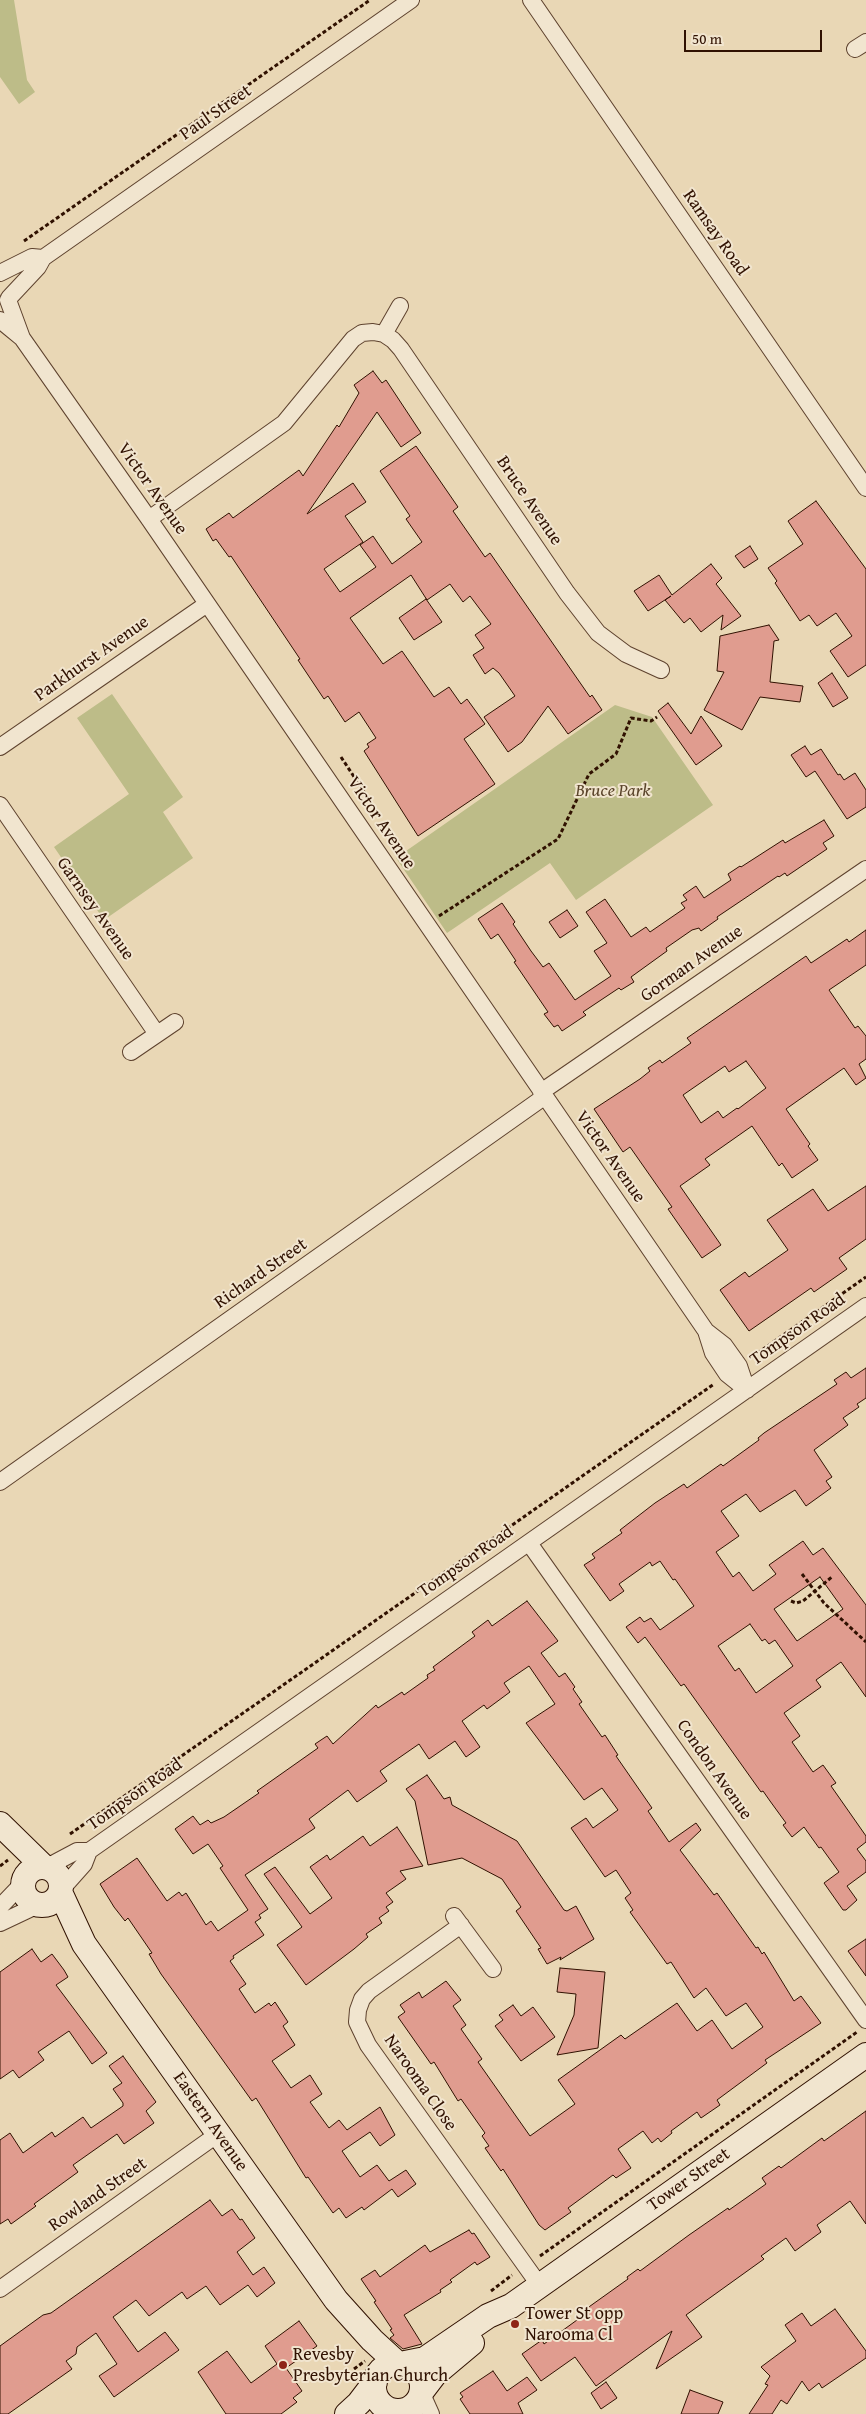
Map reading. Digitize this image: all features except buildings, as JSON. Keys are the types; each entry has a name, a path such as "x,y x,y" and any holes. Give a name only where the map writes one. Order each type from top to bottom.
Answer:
{"street":[{"name":"Paul Street","path":"6,302 38,267 42,258 412,0"},
{"name":"Ramsay Road","path":"531,0 866,488"},
{"name":"Paul Street","path":"0,274 32,257 42,258"},
{"name":"Victor Avenue","path":"0,274 10,286 6,302 22,338 149,519 706,1331 724,1345 733,1370 747,1390"},
{"path":"149,519 280,428 295,412 352,339 362,333 384,334 400,306"},
{"name":"Victor Avenue","path":"0,320 22,338"},
{"name":"Bruce Avenue","path":"384,334 401,349 568,593 598,633 626,654 661,670"},
{"name":"Parkhurst Avenue","path":"0,746 207,604"},
{"name":"Garnsey Avenue","path":"0,806 157,1034"},
{"name":"Gorman Avenue","path":"543,1094 866,869"},
{"path":"131,1052 175,1022"},
{"name":"Richard Street","path":"0,1482 543,1094"},
{"name":"Tompson Road","path":"0,1923 50,1898 84,1864 89,1851 866,1306"},
{"name":"Condon Avenue","path":"529,1543 862,2026"},
{"path":"0,1824 44,1867 58,1876 50,1898 26,1897 23,1882 6,1861 0,1830"},
{"name":"Tompson Road","path":"44,1867 77,1851 89,1851"},
{"path":"0,1906 31,1871 44,1867"},
{"name":"Eastern Avenue","path":"50,1898 71,1936 84,1944 336,2300 376,2345 400,2363"},
{"name":"Narooma Close","path":"493,1969 457,1920 369,1991 362,1999 357,2022 368,2045 540,2286"},
{"name":"Tower Street","path":"400,2363 425,2359 488,2316 511,2306 866,2055"},
{"name":"Rowland Street","path":"0,2289 218,2134"},
{"name":"Eastern Avenue","path":"336,2300 375,2380"},
{"name":"Tower Street","path":"425,2400 435,2374 494,2324 511,2306"},
{"path":"346,2414 359,2403 375,2380 387,2365 400,2363 419,2373 425,2400 414,2406 392,2412 376,2396 375,2380"}],"path":[{"path":"20,243 370,0"},
{"path":"426,924 558,839 589,774 616,754 631,718 651,721 657,717"},
{"path":"340,757 368,798"},
{"path":"65,1838 866,1277"},
{"path":"802,1574 815,1592 866,1642"},
{"path":"791,1601 800,1602 833,1576"},
{"path":"486,2294 862,2026"}],"green space":[{"path":"0,0 14,0 27,80 35,92 19,104 0,77"},
{"path":"112,694 183,797 163,812 193,858 104,920 54,847 129,794 77,718"},
{"name":"Bruce Park","path":"615,705 652,717 713,805 576,900 550,863 447,933 396,858"}],"place":[{"name":"Tower St opp Narooma Cl","path":"515,2324"},
{"name":"Revesby Presbyterian Church","path":"283,2365"}]}
